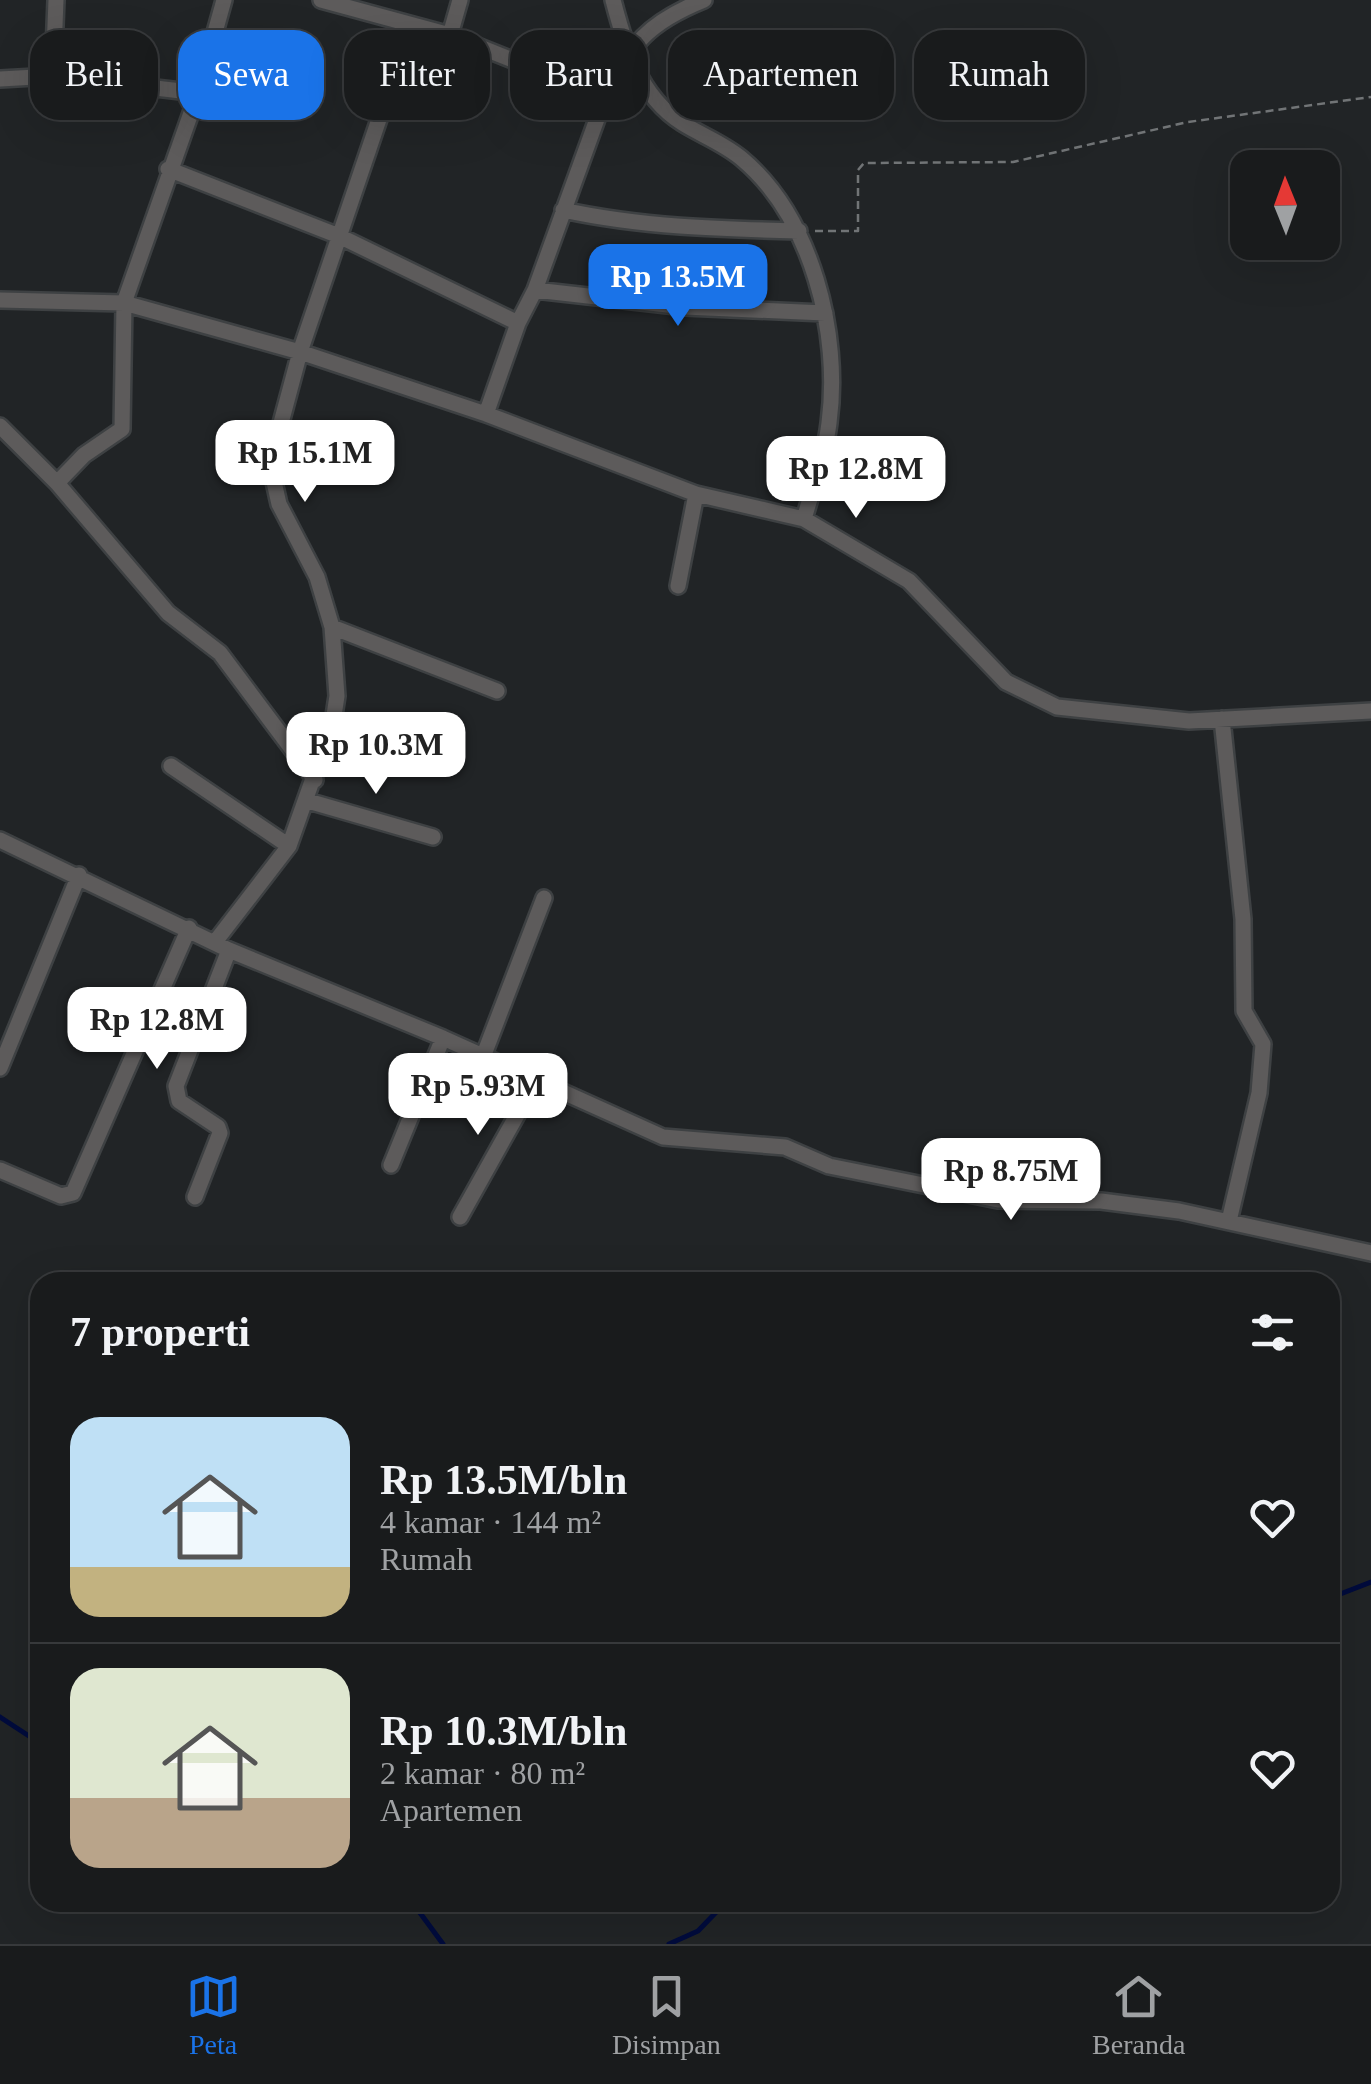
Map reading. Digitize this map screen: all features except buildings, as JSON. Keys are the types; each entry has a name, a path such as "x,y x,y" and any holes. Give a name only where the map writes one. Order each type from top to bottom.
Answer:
{"street":[{"path":"55,30 56,0"},
{"path":"216,30 224,0"},
{"path":"320,0 432,30"},
{"path":"451,30 460,0"},
{"path":"612,0 621,30"},
{"path":"648,32 661,20 704,0"},
{"path":"195,1197 220,1133 179,1101 176,1086 222,946 288,846 308,801 337,696 332,627 317,577 270,476 300,352 411,24"},
{"path":"0,79 30,77"},
{"path":"648,84 662,106 744,160 798,231 824,313 830,419 804,519"},
{"path":"57,482 84,455 124,426 124,303 188,120"},
{"path":"486,414 596,120"},
{"path":"168,169 340,236 518,322"},
{"path":"563,210 662,226 798,231"},
{"path":"535,290 685,307 824,313"},
{"path":"0,300 124,303 300,352 486,414 696,494 804,519 908,581 930,598 988,666 1030,696 1058,707 1145,720 1371,711"},
{"path":"0,426 57,482 168,613 220,653 316,780"},
{"path":"678,586 696,494"},
{"path":"332,627 497,691"},
{"path":"1222,719 1243,919 1244,1011 1263,1044 1259,1092 1228,1221"},
{"path":"170,766 288,846"},
{"path":"308,801 433,837"},
{"path":"0,840 222,946 443,1038 606,1115 677,1140 785,1147 830,1166 998,1200 1101,1201 1228,1221 1371,1253"},
{"path":"0,1068 79,875"},
{"path":"504,1067 481,1103 463,1091 544,898"},
{"path":"0,1170 61,1196 73,1192 188,928"},
{"path":"391,1164 443,1038"},
{"path":"460,1217 536,1081"}],"path":[{"path":"798,231 857,232 858,170 864,162 1013,162 1188,122 1371,97"}],"waterway":[{"path":"1340,1594 1371,1582"},
{"path":"0,1717 30,1737"},
{"path":"419,1912 443,1944"},
{"path":"669,1944 698,1931 716,1912"}]}
